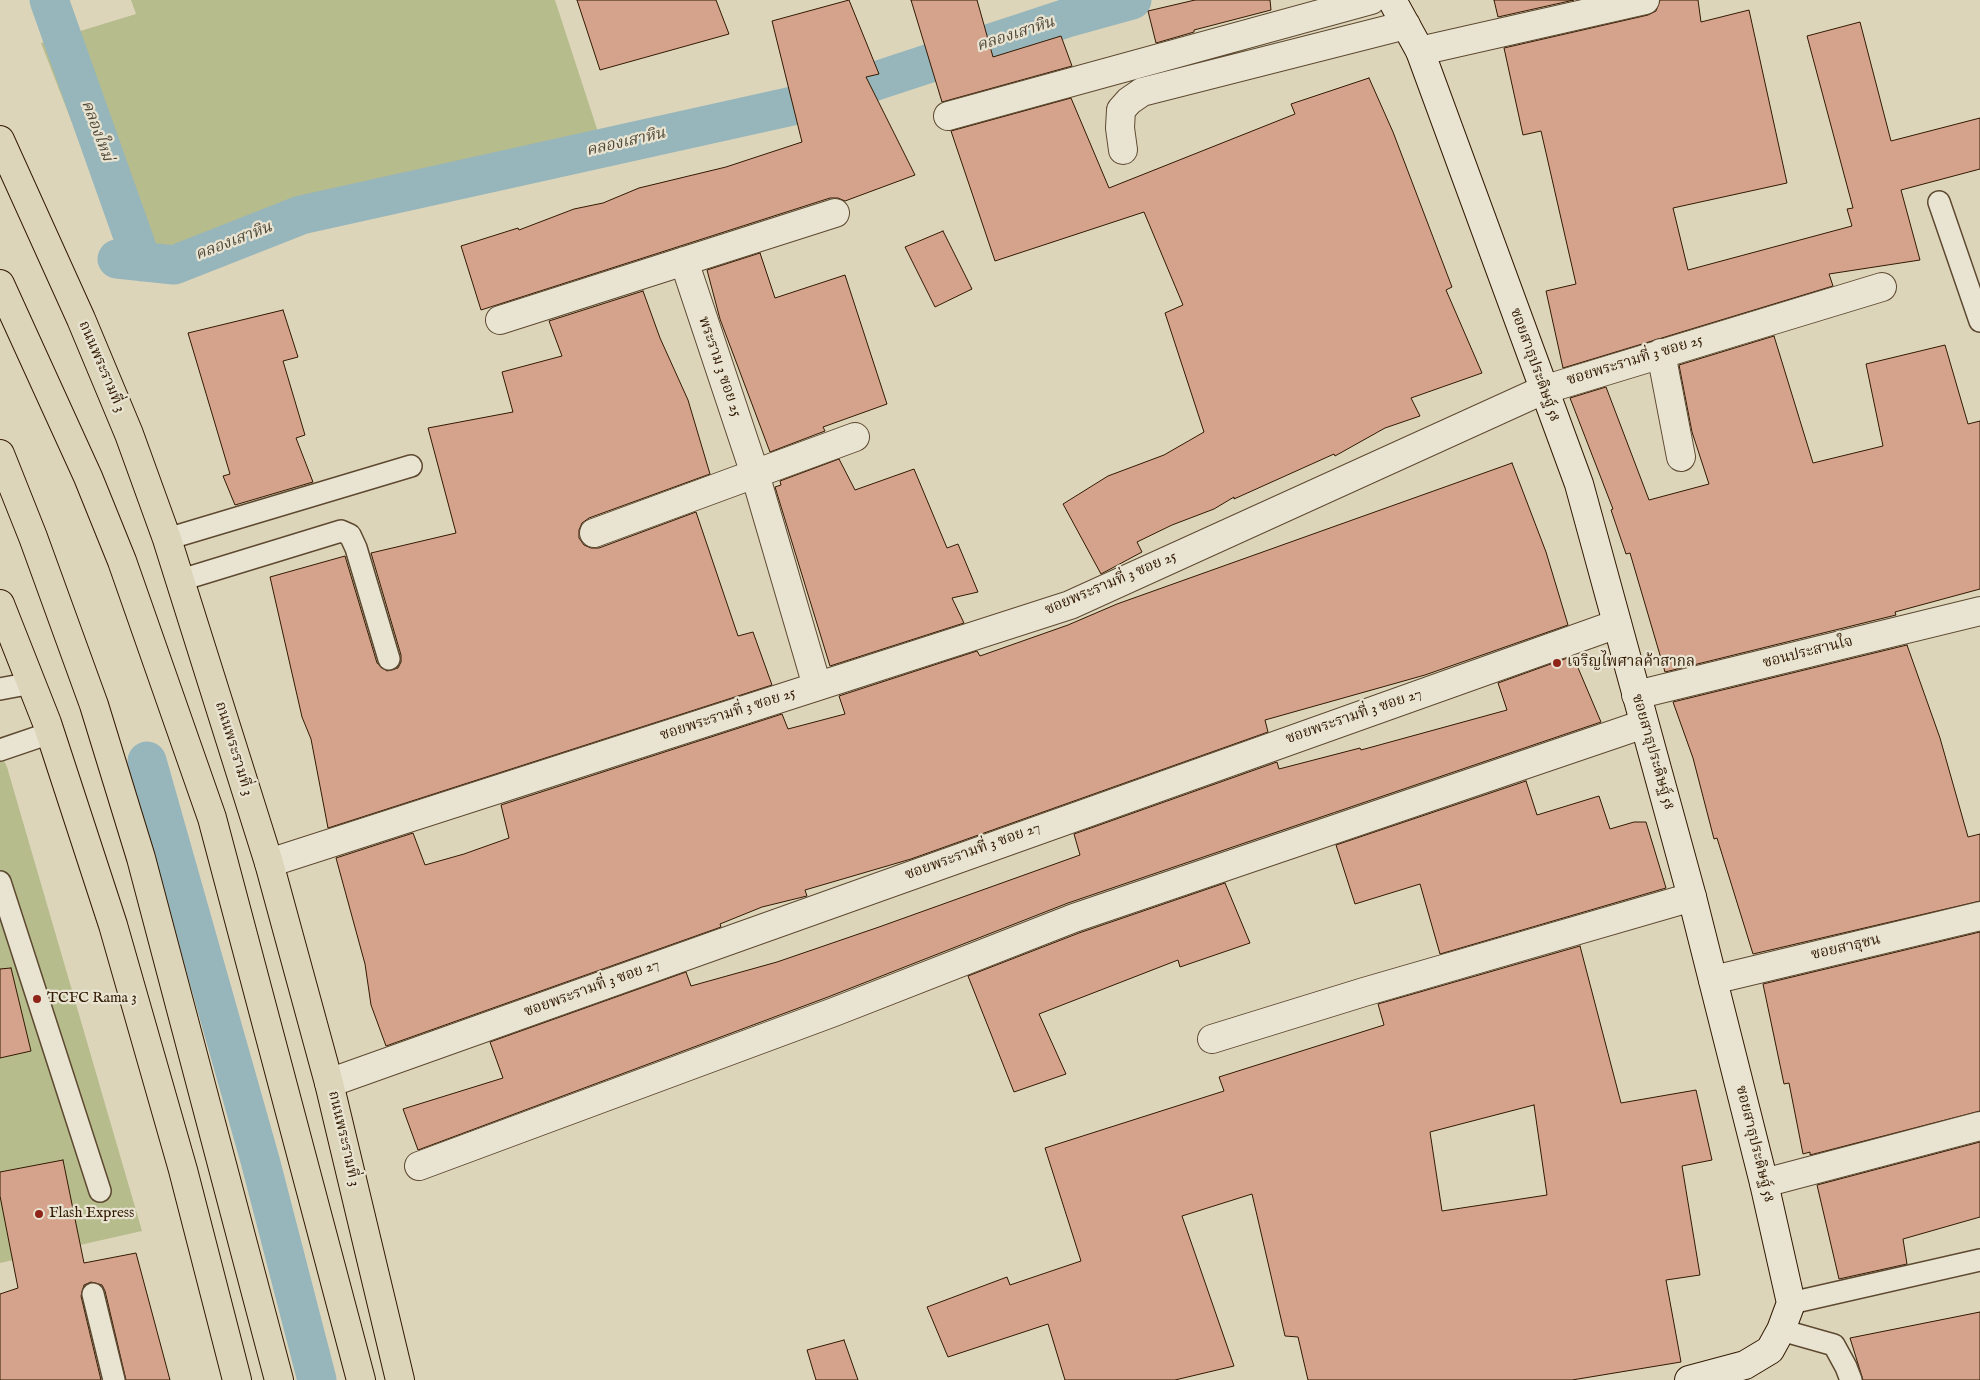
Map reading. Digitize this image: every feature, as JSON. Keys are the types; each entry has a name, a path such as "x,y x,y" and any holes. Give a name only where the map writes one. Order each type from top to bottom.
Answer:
{"main road":[{"name":"ถนนพระรามที่ 3","path":"0,140 81,318 129,434 181,580 269,862 329,1083 400,1380"},
{"path":"0,284 88,477 122,561 212,818 361,1380"},
{"path":"0,454 33,537 94,705 141,858 279,1380"},
{"path":"0,604 32,682 50,733 113,925 150,1050 237,1380"}],"street":[{"path":"948,116 1371,0"},
{"name":"ซอยสาธุประดิษฐ์ 58","path":"1392,0 1420,51 1579,484 1692,897 1764,1183 1791,1303"},
{"path":"1420,51 1645,0"},
{"path":"1123,150 1120,128 1121,110 1129,101 1142,92 1406,24"},
{"path":"500,320 835,213"},
{"name":"พระราม 3 ซอย 25","path":"684,261 755,474 817,686"},
{"name":"ซอยพระรามที่ 3 ซอย 25","path":"269,862 1070,605 1543,390 1882,287"},
{"path":"1661,353 1681,457"},
{"path":"594,533 856,437"},
{"name":"ซอนประสานใจ","path":"1636,695 1980,611"},
{"name":"ซอยพระรามที่ 3 ซอย 27","path":"329,1083 1617,624"},
{"path":"419,1166 834,1012 1074,918 1644,724"},
{"path":"1212,1039 1364,992 1692,897"},
{"name":"ซอยสาธุชน","path":"1713,980 1980,916"},
{"path":"1764,1183 1980,1126"},
{"path":"1689,1380 1745,1365 1770,1350 1781,1330 1791,1303"}],"lane":[{"path":"1939,202 1980,322"},
{"path":"167,539 411,466"},
{"path":"181,580 341,531 350,535 356,548 389,659"},
{"path":"0,689 32,682"},
{"path":"0,750 50,733"},
{"path":"0,882 100,1191"},
{"path":"1791,1303 1980,1260"},
{"path":"93,1294 114,1380"},
{"path":"1781,1330 1834,1345 1851,1380"}],"green space":[{"path":"131,0 555,0 598,132 170,252 115,233 41,43 136,14"},
{"name":"TCFC Rama 3","path":"0,752 7,767 142,1231 0,1263"}],"building":[{"path":"577,0 716,0 729,34 600,70"},
{"path":"849,0 879,74 866,77 915,175 845,201 838,198 830,198 481,310 461,246 518,228 519,230 574,209 603,203 639,188 726,167 802,142 772,21"},
{"path":"911,0 977,0 993,57 1061,36 1072,66 942,102"},
{"path":"1195,0 1270,0 1271,10 1194,30 1194,32 1156,43 1148,11"},
{"path":"1494,0 1574,0 1498,17"},
{"path":"1660,0 1698,0 1701,22 1749,10 1787,183 1673,208 1688,270 1852,226 1847,209 1853,208 1807,36 1860,22 1891,141 1980,118 1980,169 1901,190 1920,260 1829,274 1833,286 1563,368 1546,291 1576,284 1541,131 1523,135 1504,48 1648,15 1656,11"},
{"path":"1369,78 1393,132 1452,287 1446,290 1482,373 1411,398 1420,416 1385,428 1335,456 1334,454 1234,499 1234,497 1214,509 1172,525 1137,542 1142,552 1101,574 1063,504 1108,476 1164,455 1204,432 1165,313 1183,305 1144,212 995,261 951,131 1071,98 1109,188 1295,114 1291,104"},
{"path":"943,231 972,289 935,307 905,247"},
{"path":"760,253 775,298 845,275 887,404 823,427 825,431 770,452 720,319 707,270"},
{"path":"643,291 660,338 688,400 710,474 589,518 582,523 579,530 579,538 584,545 591,548 599,548 696,512 738,636 753,632 772,685 328,828 311,739 302,717 270,577 345,556 377,663 387,671 398,668 401,662 401,655 371,553 456,533 428,428 513,412 502,372 562,356 549,321"},
{"path":"283,310 298,357 283,361 305,435 296,438 313,482 235,505 223,476 230,474 188,333"},
{"path":"1774,336 1813,463 1883,446 1866,364 1945,345 1968,424 1980,421 1980,589 1895,612 1896,615 1665,672 1630,553 1626,554 1611,510 1613,509 1570,398 1606,387 1649,500 1709,484 1692,432 1679,365"},
{"path":"839,459 855,490 914,469 947,548 958,544 978,592 952,598 964,623 830,666 775,487 781,485 780,481"},
{"path":"1512,463 1546,552 1568,625 1425,675 1265,720 1268,732 911,859 805,890 807,896 762,907 720,924 721,927 386,1046 371,1005 365,964 336,858 413,833 425,865 464,854 509,838 501,805 782,714 788,729 845,714 839,696 977,651 980,656 1068,625 1117,604"},
{"path":"1907,645 1940,738 1968,837 1980,834 1980,901 1753,954 1717,838 1714,839 1693,758 1673,702"},
{"path":"1573,656 1601,722 1068,903 828,997 418,1150 403,1109 503,1078 490,1042 686,972 691,986 777,962 879,927 1080,855 1074,834 1277,762 1279,769 1360,748 1361,750 1507,710 1498,683"},
{"path":"1526,781 1537,815 1599,796 1610,829 1634,822 1646,822 1666,888 1440,954 1420,884 1355,904 1336,845"},
{"path":"1225,883 1250,943 1180,967 1178,960 1039,1014 1066,1074 1014,1092 968,976 1079,933"},
{"path":"1980,932 1980,1111 1810,1155 1810,1152 1803,1154 1789,1083 1784,1084 1763,984"},
{"path":"1580,946 1621,1103 1696,1090 1712,1160 1682,1166 1700,1275 1666,1280 1681,1362 1572,1380 1308,1380 1298,1337 1285,1336 1252,1194 1182,1216 1234,1366 1175,1380 1065,1380 1048,1324 948,1357 927,1307 1007,1277 1010,1285 1081,1261 1045,1148 1224,1091 1219,1077 1384,1025 1378,1004","holes":["1534,1105 1547,1195 1442,1211 1430,1132"]},
{"path":"11,968 31,1051 0,1058 0,969"},
{"path":"1980,1142 1980,1217 1903,1239 1907,1264 1839,1279 1817,1185"},
{"path":"63,1160 84,1263 136,1253 170,1380 126,1380 105,1291 102,1285 91,1282 84,1285 81,1296 101,1380 0,1380 0,1294 18,1288 0,1196 0,1172"},
{"path":"1980,1312 1980,1380 1863,1380 1850,1338"},
{"path":"844,1340 858,1380 816,1380 807,1350"}],"waterway":[{"name":"คลองใหม่","path":"49,0 142,262"},
{"name":"คลองเสาหิน","path":"117,259 174,265 301,215 815,101 1067,18 1132,0"},
{"path":"147,761 260,1160 317,1380"}],"place":[{"name":"เจริญไพศาลค้าสากล","path":"1557,663"},
{"name":"TCFC Rama 3","path":"37,999"},
{"name":"Flash Express","path":"39,1214"}]}
